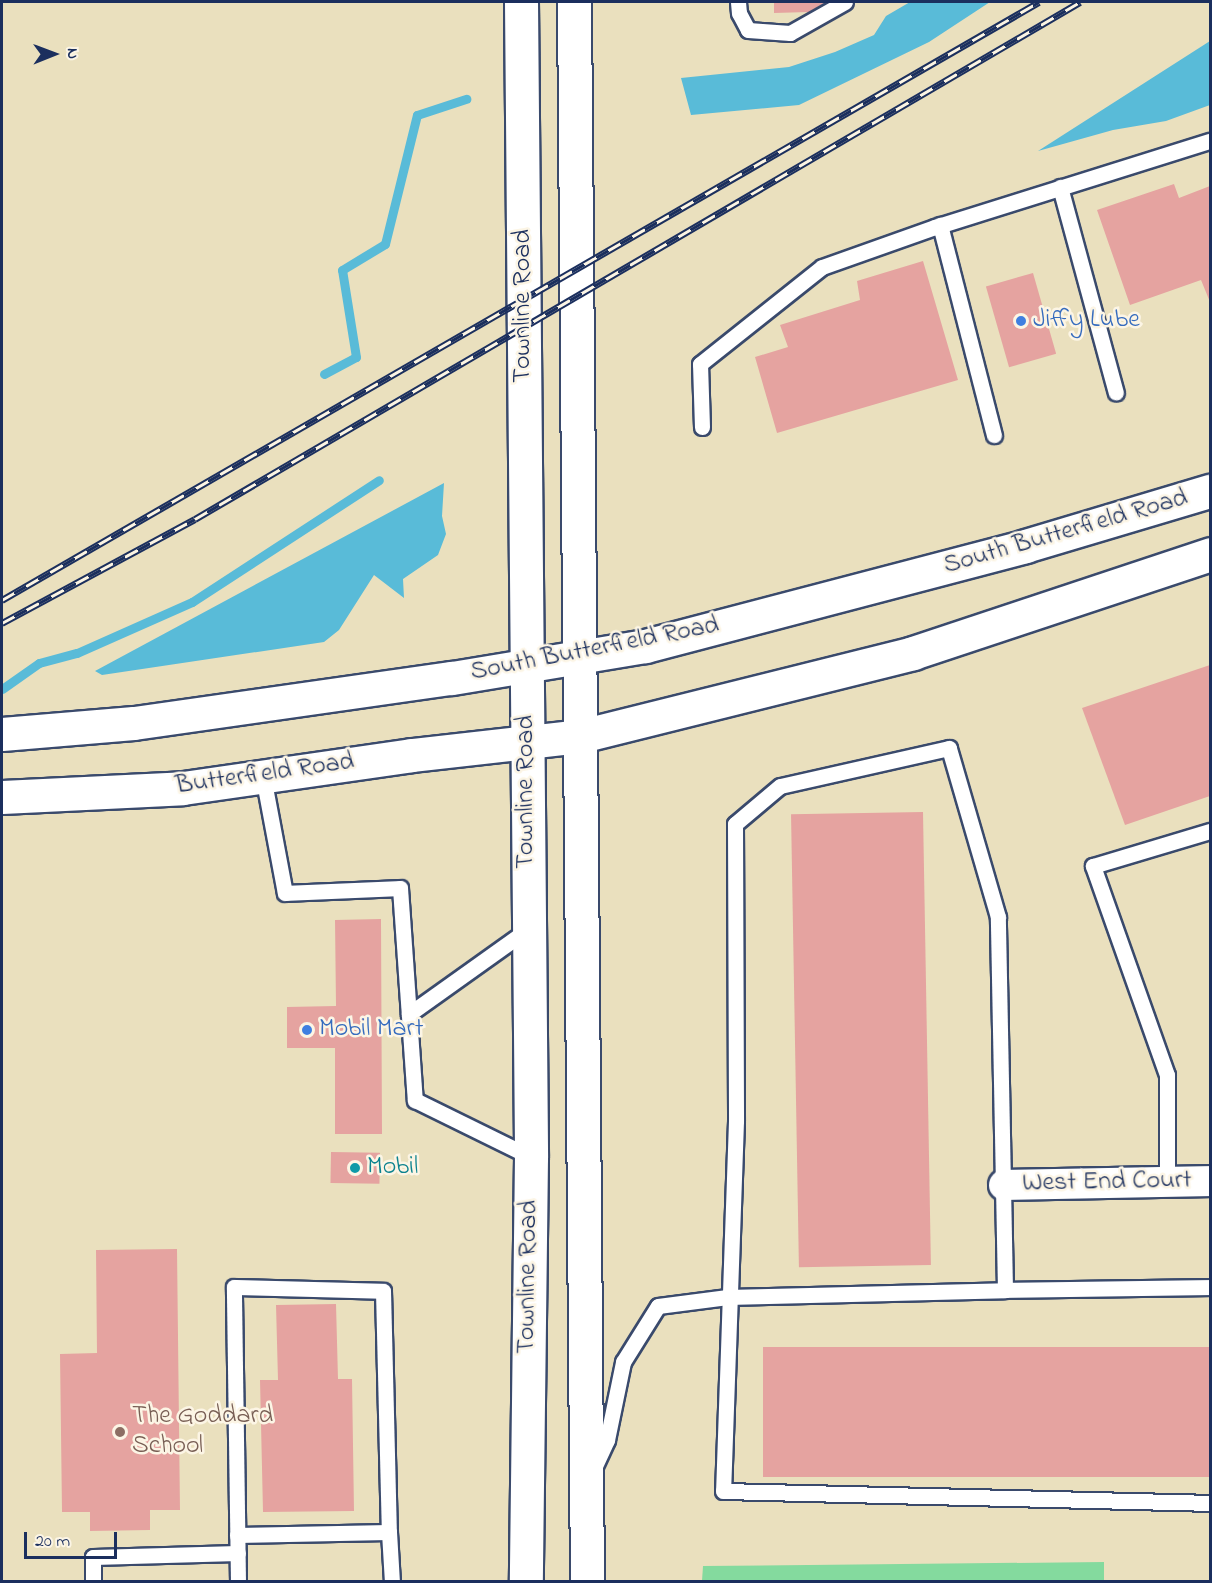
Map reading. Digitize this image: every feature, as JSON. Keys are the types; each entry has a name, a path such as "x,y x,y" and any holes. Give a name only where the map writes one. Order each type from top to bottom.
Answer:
{"main road":[{"name":"Townline Road","path":"521,2 531,1157 526,1581"},
{"name":"Townline Road","path":"574,2 587,1581"},
{"name":"South Butterfield Road","path":"2,734 134,723 580,657 679,637 1025,546 1210,491"},
{"path":"527,742 580,736 913,653 1210,554"},
{"name":"Butterfield Road","path":"2,797 183,788 527,742"}],"street":[{"name":"West End Court","path":"1004,1185 1210,1180"}],"lane":[{"path":"738,2 739,13 748,30 790,33 845,2"},
{"path":"702,427 700,364 822,267 940,225 1210,141"},
{"path":"1060,188 1116,393"},
{"path":"940,225 994,435"},
{"path":"1005,1290 998,917 949,748 780,786 735,824 736,1121 727,1298 723,1491 1210,1503"},
{"path":"263,776 285,893 400,888 415,1100 531,1157"},
{"path":"1167,1181 1167,1075 1093,866 1210,831"},
{"path":"409,1014 528,929"},
{"path":"238,1581 234,1287 383,1291 392,1581"},
{"path":"586,1483 607,1440 623,1362 658,1306 727,1298 1210,1287"},
{"path":"237,1534 389,1532"},
{"path":"93,1581 93,1557 238,1553"}],"green space":[{"path":"1104,1562 1104,1582 702,1581 703,1566"}],"water":[{"path":"910,2 990,2 929,42 799,105 691,115 681,78 789,67 835,52 874,35 886,16"},
{"path":"1210,41 1210,105 1166,121 1113,130 1038,151"},
{"path":"444,483 442,516 446,534 438,555 403,579 404,598 374,575 339,630 324,642 102,675 95,671"}],"building":[{"path":"774,2 826,2 809,12 774,13"},
{"path":"1174,184 1179,198 1210,186 1210,302 1201,280 1130,305 1097,210"},
{"path":"923,261 958,380 777,433 755,357 788,347 780,325 860,300 857,281"},
{"name":"Jiffy Lube","path":"1033,273 1056,354 1009,367 986,287"},
{"path":"1210,665 1210,796 1125,825 1082,708"},
{"path":"923,812 931,1265 799,1267 791,814"},
{"name":"Mobil","path":"381,919 382,1134 335,1134 335,1048 287,1048 287,1007 336,1006 335,920"},
{"name":"Mobil","path":"331,1152 380,1153 379,1184 330,1183"},
{"name":"The Goddard School","path":"177,1249 180,1510 150,1510 150,1530 90,1531 90,1512 62,1512 60,1354 97,1353 96,1250"},
{"path":"336,1304 338,1379 352,1379 354,1511 263,1512 260,1380 278,1380 276,1305"},
{"path":"763,1347 1210,1347 1210,1477 763,1477"}],"waterway":[{"path":"324,374 356,357 342,270 385,244 417,115 466,99"},
{"path":"2,689 39,663 77,653 192,602 379,480"}],"railway":[{"path":"2,600 1039,2"},
{"path":"2,623 195,519 1080,2"}],"place":[{"name":"Jiffy Lube","path":"1021,321"},
{"name":"Mobil Mart","path":"307,1030"},
{"name":"Mobil","path":"355,1168"},
{"name":"The Goddard School","path":"120,1432"}]}
